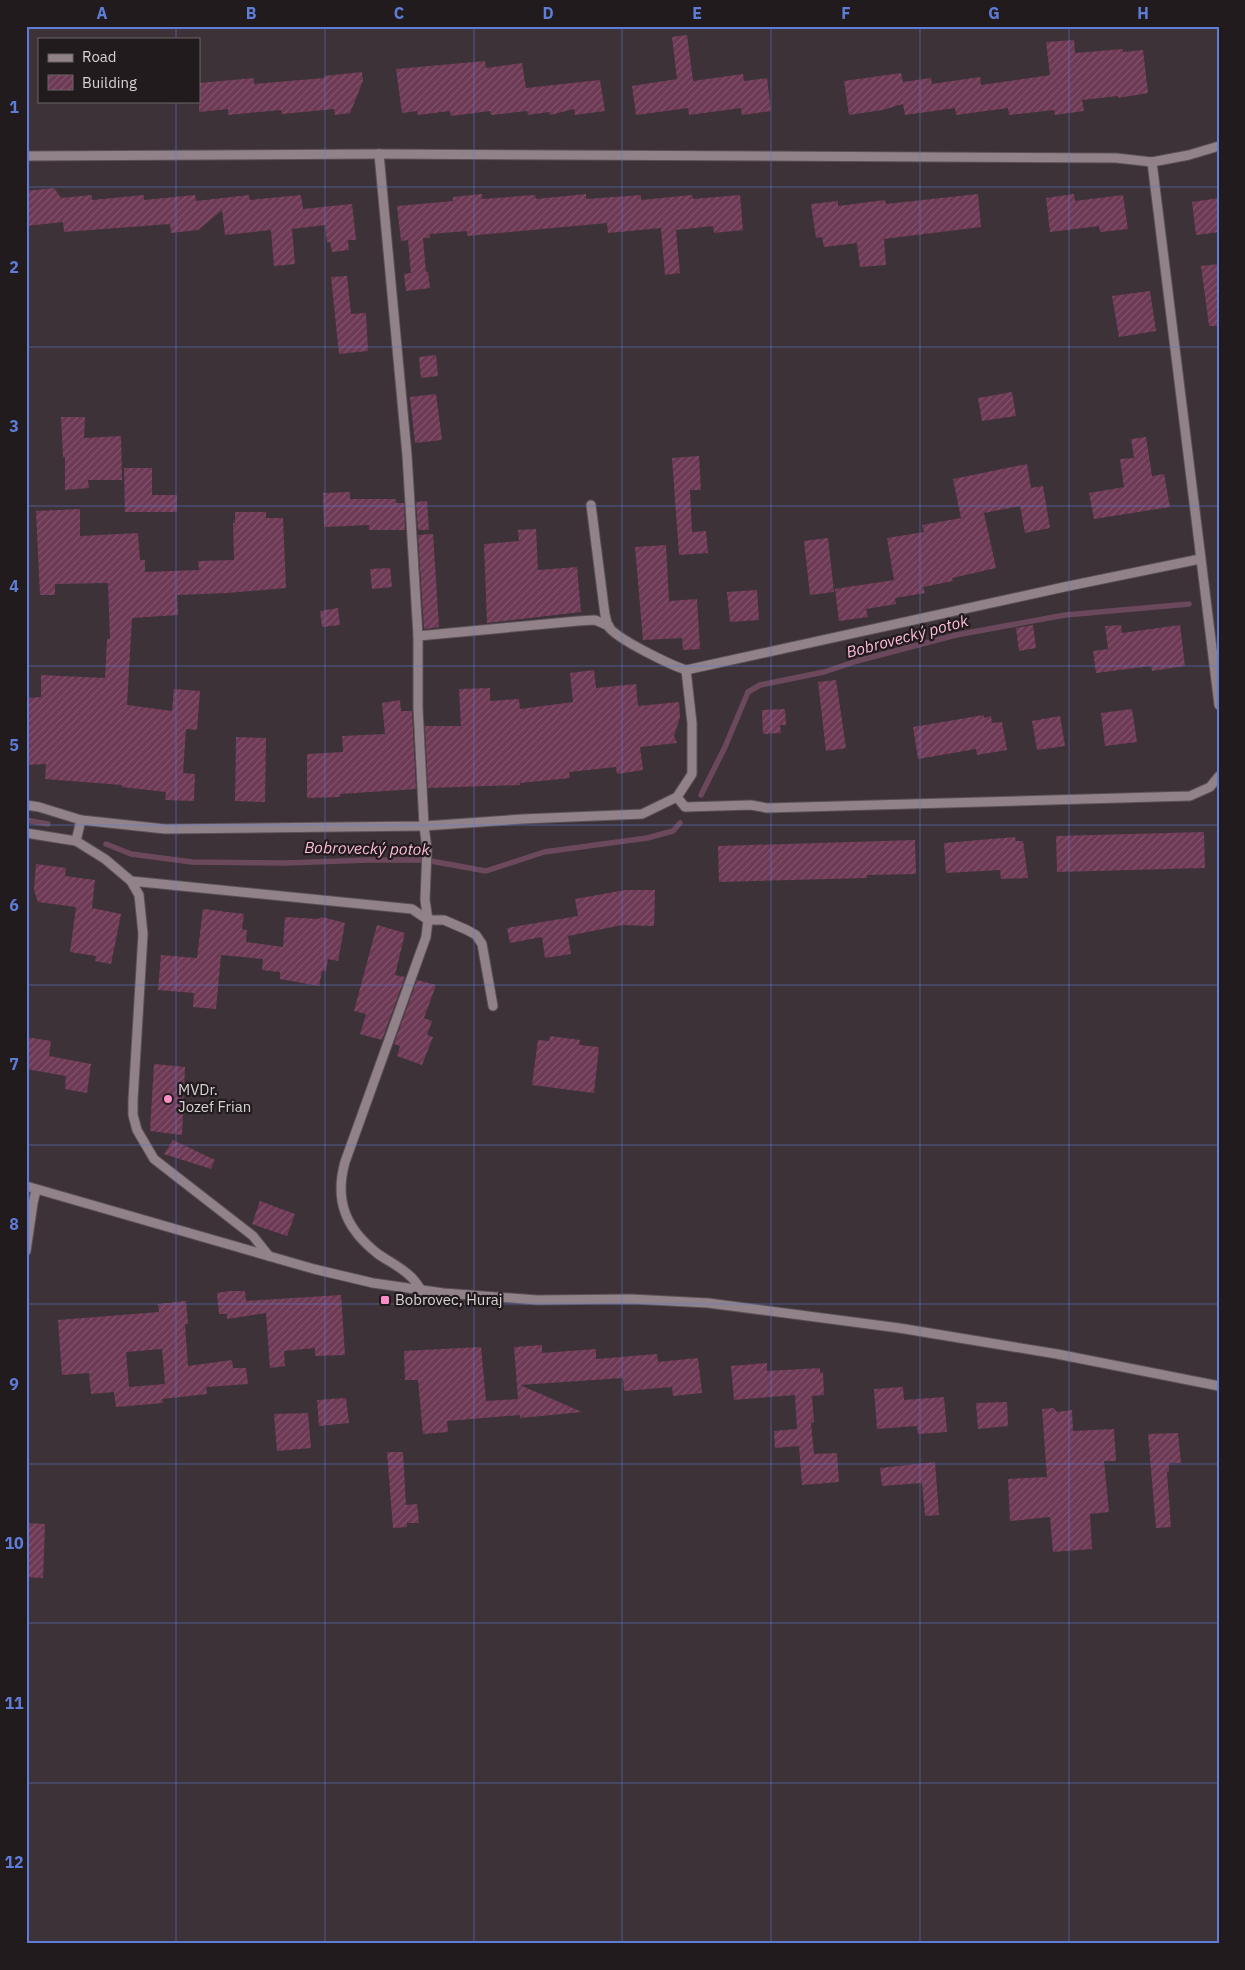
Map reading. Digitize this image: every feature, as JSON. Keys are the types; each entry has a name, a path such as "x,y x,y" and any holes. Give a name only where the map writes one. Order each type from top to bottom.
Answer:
{"street":[{"path":"26,156 379,154 1116,158 1152,162 1189,155 1219,146"},
{"path":"379,154 407,455 418,636 418,708 424,826 427,849 425,900 428,920 426,937 345,1162 340,1189 344,1211 354,1231 377,1253 410,1275 422,1291"},
{"path":"1152,162 1219,705"},
{"path":"591,505 605,615 609,626"},
{"path":"418,636 594,620 609,626 623,638 665,663 686,670 1200,559"},
{"path":"26,805 81,820 165,829 424,826 523,818 642,814 678,797 692,774 692,722 686,670"},
{"path":"678,797 685,807 751,805 767,808 1190,796 1210,787 1219,776"},
{"path":"76,841 81,820"},
{"path":"26,833 76,841 105,859 131,881 139,895 142,934 133,1100 133,1115 137,1130 154,1159 253,1236 270,1256"},
{"path":"131,881 412,909 428,920 444,920 476,935 482,944 493,1006"},
{"path":"26,1186 270,1256 373,1283 422,1291 537,1300 631,1299 708,1303 899,1328 1058,1354 1219,1386"},
{"path":"26,1251 36,1190"}],"building":[{"path":"687,35 693,81 743,74 744,81 767,78 771,111 742,115 741,108 689,115 688,108 636,115 632,86 677,79 672,37"},
{"path":"1074,40 1075,53 1123,49 1123,52 1143,50 1148,93 1118,98 1118,96 1082,100 1084,111 1055,115 1054,110 1009,115 1008,108 956,115 955,108 905,115 903,104 882,110 849,115 844,81 901,73 903,82 931,78 932,84 980,77 981,85 1050,75 1046,42"},
{"path":"485,61 486,68 522,63 526,88 600,80 605,111 575,115 574,109 550,115 549,112 528,115 527,111 491,115 490,111 451,116 450,111 418,115 417,111 402,113 396,69"},
{"path":"362,72 363,81 350,113 335,115 334,109 282,114 281,110 228,115 228,109 199,112 200,83 254,78 254,84 324,78 324,76"},
{"path":"54,188 61,198 92,195 92,200 144,195 144,200 195,195 196,201 249,195 250,200 301,195 303,209 352,204 356,240 348,240 349,250 332,252 330,242 327,242 325,225 292,229 295,264 274,266 271,230 225,235 222,210 198,230 171,233 170,224 64,232 63,222 26,226 26,191"},
{"path":"482,194 482,199 535,195 536,199 586,194 586,199 641,195 641,200 692,195 693,199 740,195 743,230 714,233 713,226 676,230 680,273 665,275 661,228 608,233 607,223 467,236 467,231 430,234 430,238 423,238 426,272 428,272 430,288 406,291 404,274 411,273 408,240 401,241 397,206 453,201 453,197"},
{"path":"978,194 981,227 884,239 886,265 860,267 857,243 824,247 822,237 816,238 811,204 838,201 838,206 885,200 886,204"},
{"path":"1074,194 1075,201 1123,195 1128,229 1100,232 1099,226 1050,232 1046,198"},
{"path":"1219,198 1219,232 1196,235 1192,202"},
{"path":"1219,264 1219,326 1209,326 1201,266"},
{"path":"347,276 351,314 366,313 368,351 339,354 331,277"},
{"path":"1150,291 1156,331 1119,337 1112,296"},
{"path":"436,355 438,376 421,378 419,357"},
{"path":"1012,392 1016,416 982,421 978,398"},
{"path":"436,394 442,440 415,443 410,397"},
{"path":"61,417 85,417 84,438 121,436 122,480 88,480 89,488 65,490 65,457 63,457"},
{"path":"1146,437 1152,476 1164,474 1170,507 1094,519 1089,493 1124,487 1120,459 1134,458 1131,439"},
{"path":"699,456 701,490 690,490 692,532 706,531 708,553 679,555 672,458"},
{"path":"1027,464 1031,488 1043,486 1050,528 1025,533 1020,506 984,513 996,568 952,578 953,581 923,587 925,593 895,598 896,604 866,609 868,617 839,621 835,589 894,580 887,538 924,532 922,525 961,518 953,479"},
{"path":"124,468 152,468 152,495 177,495 177,512 125,512"},
{"path":"350,492 350,499 396,499 396,503 404,503 405,530 369,530 369,525 324,527 323,493"},
{"path":"427,501 429,530 418,530 416,502"},
{"path":"80,509 80,536 138,533 140,560 145,560 145,572 199,570 198,561 234,560 233,523 235,523 235,512 266,512 266,518 283,518 286,588 177,595 178,615 132,618 127,705 172,711 174,689 200,691 197,730 186,729 183,773 195,774 194,801 165,800 166,792 122,787 122,785 45,779 46,764 26,765 26,698 41,697 41,675 105,678 107,639 110,639 108,583 55,584 55,595 40,595 36,511"},
{"path":"536,529 538,570 577,567 581,612 487,623 484,544 519,541 518,530"},
{"path":"433,534 439,627 424,629 418,535"},
{"path":"828,538 834,592 810,595 804,541"},
{"path":"666,545 669,601 697,599 700,649 683,650 682,638 643,640 635,547"},
{"path":"390,568 392,587 372,589 370,569"},
{"path":"757,590 759,620 730,622 727,592"},
{"path":"338,608 340,625 322,627 320,611"},
{"path":"1033,625 1036,648 1019,651 1016,628"},
{"path":"1121,625 1122,633 1180,625 1185,666 1152,671 1151,666 1096,673 1093,651 1108,649 1105,626"},
{"path":"594,670 596,688 636,684 638,706 679,702 680,717 674,736 677,743 640,747 643,770 617,774 616,767 569,772 570,778 520,783 520,785 428,788 425,726 461,726 459,689 490,688 490,701 519,699 520,709 573,702 570,673"},
{"path":"836,680 846,748 826,751 818,682"},
{"path":"400,700 401,711 412,711 416,789 340,794 340,797 307,798 307,754 343,752 342,736 385,734 382,703"},
{"path":"785,709 786,725 780,725 781,733 763,734 762,710"},
{"path":"1132,709 1137,742 1105,746 1101,713"},
{"path":"984,715 984,718 991,716 992,723 1002,722 1007,750 977,755 976,749 918,759 913,727"},
{"path":"1060,716 1065,746 1037,750 1032,721"},
{"path":"236,737 266,738 265,802 235,801"},
{"path":"1204,832 1205,868 1057,872 1056,836"},
{"path":"1015,837 1016,841 1023,841 1028,878 1001,879 1000,870 946,873 944,843"},
{"path":"915,840 916,874 867,875 867,878 719,882 718,846"},
{"path":"36,864 66,868 65,876 95,880 92,908 121,914 111,964 95,961 96,956 70,952 76,907 38,902 34,890"},
{"path":"625,890 655,890 654,926 622,925 568,936 571,954 545,958 542,937 510,943 507,928 578,916 575,899"},
{"path":"203,909 244,914 242,929 247,930 246,942 283,947 285,917 318,919 322,917 345,923 338,961 328,959 326,971 322,971 319,986 280,979 280,972 262,970 263,959 221,955 216,1009 193,1007 194,993 158,990 161,955 197,958"},
{"path":"377,925 405,933 395,975 405,977 382,1040 360,1034 366,1014 354,1011"},
{"path":"417,980 436,985 424,1018 432,1021 427,1035 433,1037 422,1065 397,1056 400,1046 394,1044"},
{"path":"550,1036 580,1040 579,1045 599,1047 594,1093 532,1085 538,1040 549,1041"},
{"path":"26,1037 51,1041 49,1056 91,1064 87,1093 65,1089 66,1076 26,1069"},
{"name":"MVDr. Jozef Frian","path":"154,1064 185,1067 182,1135 150,1131"},
{"path":"173,1140 215,1160 211,1169 164,1154"},
{"path":"260,1201 295,1214 287,1236 252,1224"},
{"path":"245,1291 246,1301 341,1295 345,1355 315,1356 315,1348 284,1351 285,1366 270,1368 266,1313 227,1319 227,1314 219,1314 217,1293"},
{"path":"186,1301 188,1324 185,1324 188,1366 232,1360 233,1368 246,1368 248,1384 206,1387 207,1394 162,1399 163,1403 116,1407 114,1392 91,1394 89,1373 62,1375 58,1320 159,1312 158,1304","holes":["162,1349 165,1384 129,1387 126,1352"]},
{"path":"542,1345 542,1353 596,1349 596,1359 657,1354 658,1362 698,1358 702,1393 673,1396 672,1387 624,1391 623,1378 520,1385 582,1412 520,1418 520,1415 447,1421 448,1432 423,1434 418,1380 405,1380 404,1351 481,1347 486,1401 518,1399 514,1347"},
{"path":"767,1363 767,1371 820,1368 820,1373 823,1372 824,1395 812,1396 814,1422 811,1423 814,1454 837,1453 839,1482 802,1485 799,1446 775,1448 774,1431 797,1429 795,1395 734,1400 731,1366"},
{"path":"903,1387 904,1400 944,1397 947,1432 918,1434 917,1426 877,1429 874,1389"},
{"path":"346,1398 349,1423 319,1426 317,1400"},
{"path":"1007,1402 1008,1426 978,1429 976,1403"},
{"path":"1054,1408 1057,1412 1072,1410 1073,1431 1114,1429 1116,1461 1104,1461 1109,1512 1090,1514 1092,1549 1053,1552 1050,1517 1010,1521 1008,1479 1047,1477 1042,1409"},
{"path":"308,1413 311,1448 277,1451 274,1414"},
{"path":"1178,1433 1181,1463 1169,1463 1169,1471 1167,1472 1171,1527 1156,1528 1148,1434"},
{"path":"387,1452 403,1452 406,1505 417,1504 419,1523 407,1523 407,1527 393,1528"},
{"path":"935,1462 939,1515 925,1516 922,1483 882,1486 880,1468"},
{"path":"26,1523 45,1524 43,1578 26,1577"}],"waterway":[{"name":"Bobrovecký potok","path":"701,795 725,747 748,692 760,685 824,672 857,661 956,635 1065,615 1189,604"},
{"name":"Bobrovecký potok","path":"26,820 48,824"},
{"name":"Bobrovecký potok","path":"106,844 131,854 192,862 286,863 425,860 486,871 544,852 647,838 673,831 680,823"}],"place":[{"name":"MVDr. Jozef Frian","path":"168,1099"},
{"name":"Bobrovec, Huraj","path":"385,1300"}]}
